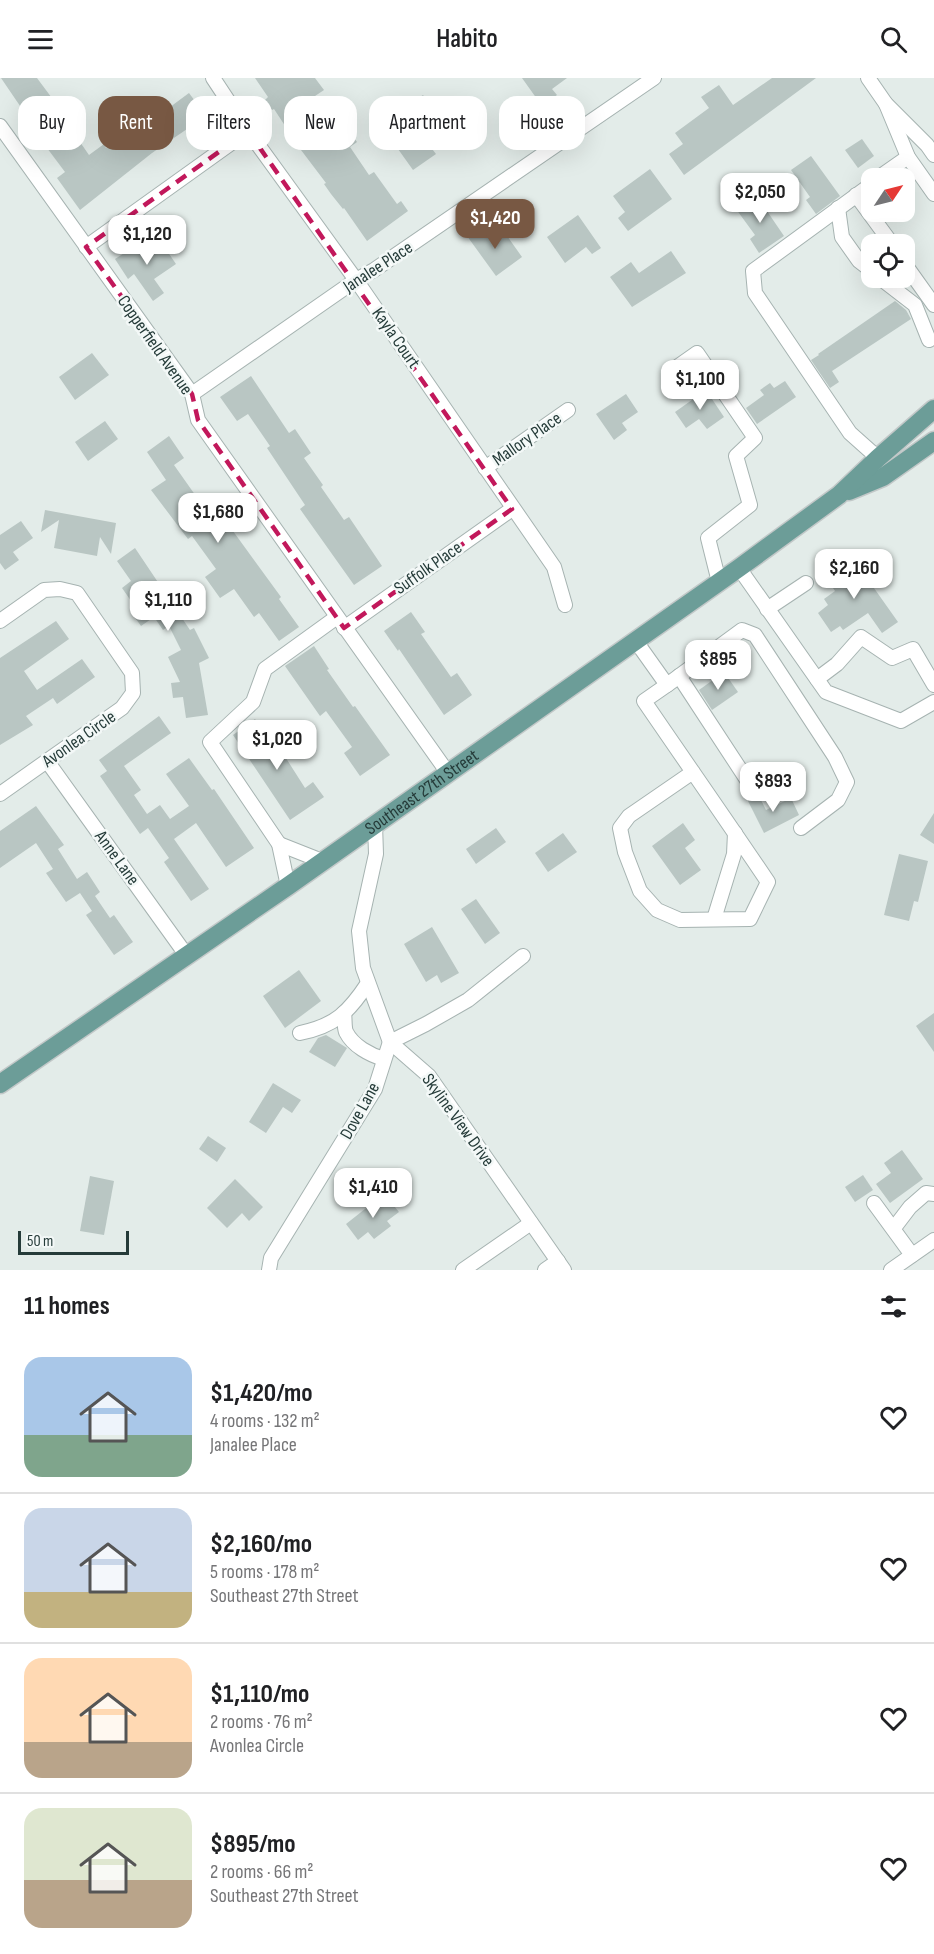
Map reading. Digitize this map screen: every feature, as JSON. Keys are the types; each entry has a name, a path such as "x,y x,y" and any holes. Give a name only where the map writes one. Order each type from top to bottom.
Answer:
{"main road":[{"name":"Southeast 27th Street","path":"0,1084 288,886 739,568 839,495 934,409"},
{"name":"Southeast 27th Street","path":"839,495 883,477 934,441"}],"street":[{"name":"Kayla Court","path":"213,78 225,96"},
{"name":"Janalee Place","path":"192,394 654,78"},
{"path":"868,78 886,104 934,155"},
{"path":"886,104 908,157 934,194"},
{"name":"Copperfield Avenue","path":"0,126 192,394 198,420 448,773"},
{"path":"87,247 222,150"},
{"name":"Kayla Court","path":"262,150 356,280 554,567 566,605"},
{"path":"892,168 908,157"},
{"path":"861,192 753,271 755,293 850,433 878,458"},
{"path":"856,195 885,234"},
{"path":"838,208 842,237 861,263"},
{"path":"915,278 934,305"},
{"path":"893,288 915,305 929,340"},
{"path":"670,372 697,352 755,438 736,456 750,505 708,538 719,582"},
{"name":"Mallory Place","path":"485,468 568,410"},
{"name":"Suffolk Place","path":"279,844 210,742 253,702 264,669 341,623 512,509"},
{"path":"739,568 826,692 901,721 934,702"},
{"path":"767,609 806,583"},
{"name":"Avonlea Circle","path":"0,621 44,590 77,593 132,673 133,693 122,708 0,794"},
{"path":"693,772 629,816 620,828 625,852 640,891 657,910 680,920 750,919 768,882 735,833 693,772 644,701 742,630 755,635 835,757 847,782 837,800 801,828"},
{"path":"817,679 837,664 861,637 892,657 913,649 934,686"},
{"path":"635,640 673,681 753,789"},
{"name":"Anne Lane","path":"47,761 187,956"},
{"name":"Skyline View Drive","path":"375,824 376,854 359,931 363,968 390,1042 429,1076 561,1265"},
{"path":"714,919 734,854 735,833"},
{"path":"279,844 322,861"},
{"path":"279,844 288,886"},
{"path":"390,1042 468,1000 524,956"},
{"path":"300,1033 333,1021 344,1013 353,1006 368,983"},
{"path":"344,1013 346,1031 356,1044 372,1056 384,1059"},
{"name":"Dove Lane","path":"269,1270 271,1258 375,1089 390,1042"},
{"path":"894,1228 910,1207 926,1193 934,1194"},
{"path":"874,1203 912,1255"},
{"path":"463,1270 531,1223"},
{"path":"891,1270 934,1240"},
{"path":"545,1270 561,1265"}],"highlighted area":[{"path":"248,131 512,509 344,628 198,420 192,394 86,247"}],"building":[{"path":"1,78 37,78 50,96 18,96 18,103"},
{"path":"255,78 315,78 324,90 315,96 284,96 284,124 274,109 272,110 272,96 267,96"},
{"path":"522,78 567,78 552,89 556,96 535,96"},
{"path":"772,78 816,78 684,175 669,154 683,144 675,133 709,108 701,97 719,85 733,105"},
{"path":"189,93 191,96 186,96 186,130 174,138 174,104"},
{"path":"862,139 874,156 858,168 845,150"},
{"path":"98,148 156,150 80,210 57,178 65,172 48,150 86,150 89,155"},
{"path":"301,150 352,150 369,175 374,172 397,204 401,201 408,211 367,241 344,208 331,194 324,184 326,183"},
{"path":"399,150 433,150 436,154 413,170"},
{"path":"811,156 840,196 816,214 806,200 810,197 791,170"},
{"path":"650,169 672,199 628,231 618,218 625,212 613,196"},
{"path":"756,195 784,236 759,253 750,239 755,235 736,209"},
{"path":"578,215 601,248 592,254 586,247 565,263 547,237"},
{"path":"482,226 493,241 505,233 522,257 496,276 467,236"},
{"path":"149,240 156,250 163,245 176,264 154,279 164,293 153,301 134,274 128,279 115,259 132,248 134,251"},
{"path":"671,251 686,273 632,307 610,277 631,262 639,273"},
{"path":"895,301 906,310 911,319 832,371 839,382 830,388 811,360"},
{"path":"92,353 109,375 75,400 59,377"},
{"path":"251,376 289,433 295,429 311,453 304,458 323,485 321,487 344,520 349,517 382,566 354,585 300,509 305,505 267,448 270,446 248,414 237,421 220,397"},
{"path":"785,381 796,397 757,424 746,408 764,395 760,390 770,383 774,388"},
{"path":"706,390 724,417 707,429 699,419 686,428 675,412"},
{"path":"626,394 638,412 622,423 627,430 614,440 596,414"},
{"path":"105,421 118,439 88,461 75,442"},
{"path":"169,436 184,458 174,465 198,499 202,497 221,523 225,520 281,597 279,599 299,627 279,641 259,613 254,617 234,589 220,598 205,577 216,569 192,536 188,539 151,490 166,480 147,452"},
{"path":"45,510 116,523 111,554 100,537 97,556 54,548 59,520 41,532"},
{"path":"21,521 33,538 13,552 19,560 5,570 0,563 0,535"},
{"path":"135,548 190,630 194,628 209,658 199,663 208,715 186,718 183,697 173,698 171,683 180,682 168,657 181,650 169,626 163,630 154,617 141,626 131,612 136,608 122,588 131,581 117,561"},
{"path":"852,557 898,622 882,633 868,613 843,630 840,626 831,632 818,613 828,605 824,599 835,591 825,576"},
{"path":"411,612 425,632 421,634 451,677 457,673 472,695 444,715 384,631"},
{"path":"56,621 69,639 24,671 37,690 82,659 95,677 57,704 53,698 26,716 33,725 0,745 0,658"},
{"path":"314,646 329,669 327,670 390,755 360,776 344,753 352,747 326,711 320,716 285,666"},
{"path":"724,672 738,692 712,710 699,690"},
{"path":"159,716 171,733 124,766 141,790 134,795 147,814 160,805 170,819 189,806 166,774 189,758 212,790 214,789 254,848 226,867 196,823 174,839 209,889 191,901 164,862 169,858 148,828 140,834 100,776 107,771 99,760"},
{"path":"255,719 274,746 277,744 305,788 313,782 324,797 290,820 233,735"},
{"path":"759,796 766,810 791,798 799,815 764,833 747,799"},
{"path":"36,806 64,845 58,849 77,879 87,872 100,892 95,896 110,918 114,915 133,942 114,955 86,915 92,911 80,893 66,902 46,873 53,869 36,843 0,868 0,831"},
{"path":"934,813 934,844 920,835"},
{"path":"683,823 695,840 685,848 701,870 680,885 652,846"},
{"path":"496,828 506,842 476,864 466,849"},
{"path":"563,833 577,852 548,872 535,853"},
{"path":"899,854 928,861 918,902 914,901 909,921 884,915"},
{"path":"476,899 500,933 485,944 461,909"},
{"path":"432,927 459,973 441,983 437,975 426,982 404,944"},
{"path":"299,970 321,1001 285,1028 263,996"},
{"path":"934,1013 934,1052 916,1026"},
{"path":"326,1035 347,1048 335,1067 309,1052 318,1038"},
{"path":"273,1083 301,1100 292,1113 283,1107 266,1133 249,1122"},
{"path":"208,1136 226,1148 217,1162 199,1149"},
{"path":"902,1150 923,1179 890,1203 876,1184 891,1173 884,1163"},
{"path":"863,1175 873,1190 855,1202 845,1187"},
{"path":"90,1176 114,1181 104,1235 80,1231"},
{"path":"235,1179 263,1207 249,1221 242,1213 227,1228 207,1208"},
{"path":"384,1194 399,1212 387,1221 391,1226 374,1239 368,1232 358,1240 346,1224"}]}
